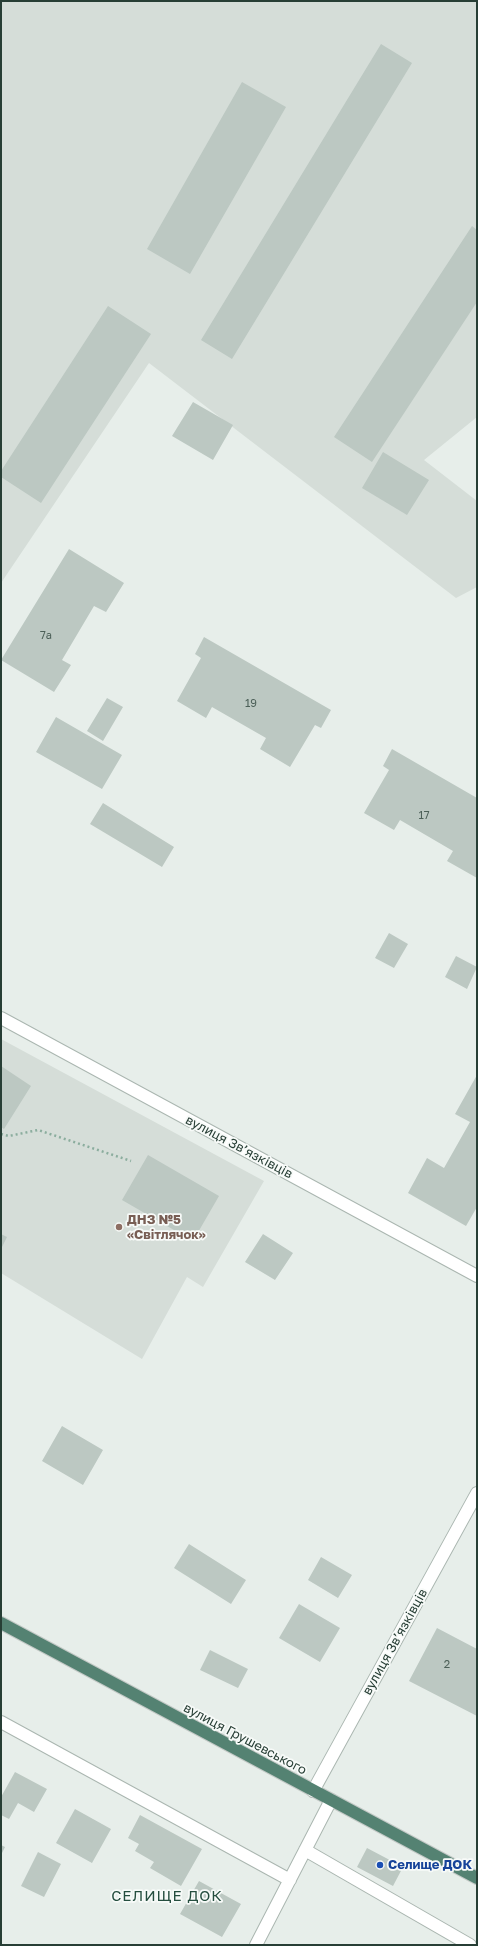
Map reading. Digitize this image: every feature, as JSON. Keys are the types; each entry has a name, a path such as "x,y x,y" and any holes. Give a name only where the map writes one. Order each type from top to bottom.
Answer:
{"highway":[{"name":"вулиця Грушевського","path":"1,1623 477,1878"}],"street":[{"name":"вулиця Звʼязківців","path":"1,1018 477,1276"},
{"name":"вулиця Звʼязківців","path":"313,1791 477,1493"},
{"path":"1,1722 290,1880"},
{"path":"256,1945 331,1800"},
{"path":"305,1850 470,1945"}],"path":[{"path":"1,1134 9,1136 38,1130 132,1161"}],"shaded area":[{"path":"1,1 477,1 477,417 424,460 477,501 477,587 456,598 149,363 1,583"},
{"name":"ДНЗ №5 «Світлячок»","path":"1,1039 264,1181 203,1287 187,1277 142,1359 1,1273"}],"building":[{"path":"381,44 412,63 232,359 201,340"},
{"path":"242,82 286,107 190,274 147,249"},
{"path":"472,226 477,230 477,302 372,462 334,437"},
{"path":"108,306 151,334 41,503 1,477 1,471"},
{"path":"193,402 233,425 213,460 172,436"},
{"path":"383,452 429,480 407,515 362,488"},
{"path":"69,549 124,583 106,612 94,606 62,660 71,665 54,692 1,660"},
{"path":"204,637 331,710 321,728 315,725 290,767 260,749 266,738 212,707 206,718 177,701 201,658 195,654"},
{"path":"107,698 123,707 103,741 87,731"},
{"path":"56,717 122,755 102,789 36,752"},
{"path":"392,749 477,798 477,878 447,861 453,851 400,820 394,830 364,813 389,770 383,766"},
{"path":"103,803 174,847 162,867 90,824"},
{"path":"389,933 408,944 394,968 375,958"},
{"path":"456,956 477,967 467,989 445,977"},
{"path":"1,1066 31,1086 4,1129 1,1127"},
{"path":"477,1075 477,1207 466,1226 408,1193 427,1158 444,1168 470,1122 455,1114"},
{"path":"148,1155 219,1196 193,1241 122,1200"},
{"path":"1,1234 7,1237 1,1249"},
{"path":"263,1234 293,1253 275,1280 245,1262"},
{"path":"62,1426 103,1450 83,1485 42,1461"},
{"path":"189,1544 246,1580 231,1604 174,1568"},
{"path":"321,1557 352,1575 338,1598 308,1580"},
{"path":"299,1604 340,1628 320,1662 279,1638"},
{"path":"437,1628 477,1649 477,1716 409,1681"},
{"path":"210,1650 248,1669 238,1688 200,1670"},
{"path":"15,1772 47,1789 34,1812 18,1803 9,1819 1,1815 1,1797"},
{"path":"75,1809 111,1829 92,1863 56,1843"},
{"path":"140,1815 202,1849 181,1886 150,1868 154,1862 135,1851 139,1844 128,1838"},
{"path":"1,1845 5,1847 1,1855"},
{"path":"367,1848 403,1867 393,1886 357,1867"},
{"path":"38,1852 61,1864 44,1897 21,1886"},
{"path":"199,1881 241,1904 222,1937 180,1914"}],"place":[{"name":"ДНЗ №5 «Світлячок»","path":"119,1227"},
{"name":"Селище ДОК","path":"380,1865"}],"district":[{"name":"СЕЛИЩЕ ДОК","path":"167,1896"}]}
